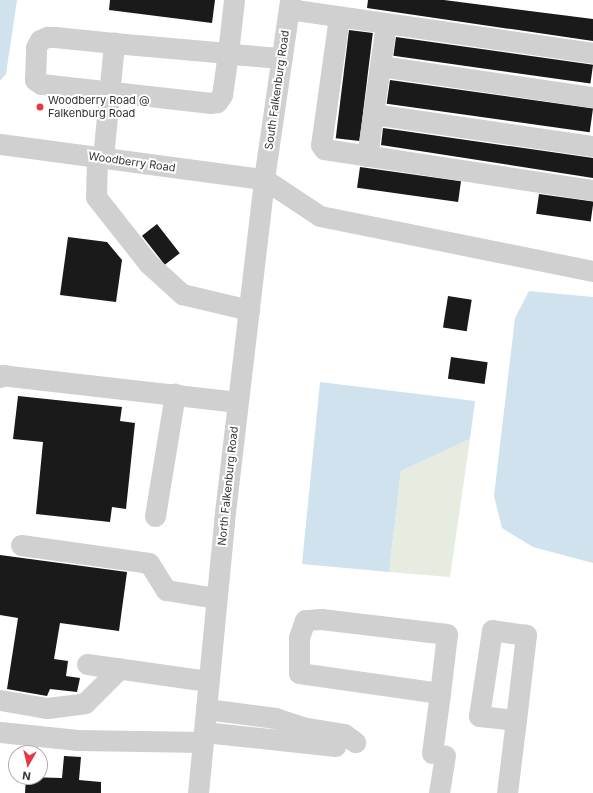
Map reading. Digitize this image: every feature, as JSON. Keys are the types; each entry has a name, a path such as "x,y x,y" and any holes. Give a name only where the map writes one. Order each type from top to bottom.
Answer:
{"street":[{"path":"234,0 228,54 222,95 217,102 211,103 42,84 35,80 36,47 40,40 47,37 228,54 282,58"},
{"path":"290,4 339,16 386,24 593,53"},
{"name":"South Falkenburg Road","path":"264,180 290,4"},
{"path":"339,16 321,145 324,149 593,190"},
{"path":"368,156 386,24"},
{"path":"114,43 110,92 96,197 149,264 182,294 249,310"},
{"path":"380,66 593,97"},
{"path":"373,114 593,146"},
{"name":"Woodberry Road","path":"0,144 264,180"},
{"path":"264,180 320,216 593,271"},
{"name":"North Falkenburg Road","path":"198,793 216,598 264,180"},
{"path":"0,377 9,376 238,402"},
{"path":"155,516 175,394"},
{"path":"21,545 149,563 166,590 216,598"},
{"path":"439,793 440,693 447,634 321,619 305,620 299,636 299,673 440,693"},
{"path":"87,664 208,681"},
{"path":"0,700 47,708 85,703 120,668"},
{"path":"0,732 78,740 204,737 343,747 355,742 344,734 302,727 274,718 206,709"},
{"path":"507,793 516,720"}],"shaded area":[{"path":"470,439 450,577 389,572 401,471"}],"water":[{"path":"0,0 17,0 6,74 0,81"},
{"path":"529,291 593,297 593,563 533,547 502,528 494,496 515,318"},
{"path":"320,382 475,401 470,439 401,471 389,572 302,564"}],"building":[{"path":"110,0 215,0 212,23 109,10"},
{"path":"368,0 444,0 593,19 593,41 367,8"},
{"path":"349,30 373,33 360,141 336,138"},
{"path":"396,37 593,65 590,84 393,56"},
{"path":"390,80 593,109 590,132 387,104"},
{"path":"383,128 593,158 593,178 381,145"},
{"path":"360,167 461,181 458,202 357,188"},
{"path":"539,194 593,202 591,221 536,214"},
{"path":"157,224 180,253 165,265 142,236"},
{"path":"68,237 107,242 122,260 116,302 60,295"},
{"path":"448,296 472,300 467,331 443,328"},
{"path":"451,357 488,362 485,384 448,379"},
{"path":"18,396 122,407 120,421 135,423 126,509 112,507 110,522 36,514 43,442 13,439"},
{"path":"0,555 127,572 119,631 60,623 54,659 68,661 66,676 80,678 77,692 50,689 47,696 7,689 18,618 0,615"},
{"path":"64,756 81,757 79,780 101,782 101,793 25,793 26,785 48,785 48,778 62,778"}],"place":[{"name":"Woodberry Road @ Falkenburg Road","path":"40,107"}]}
